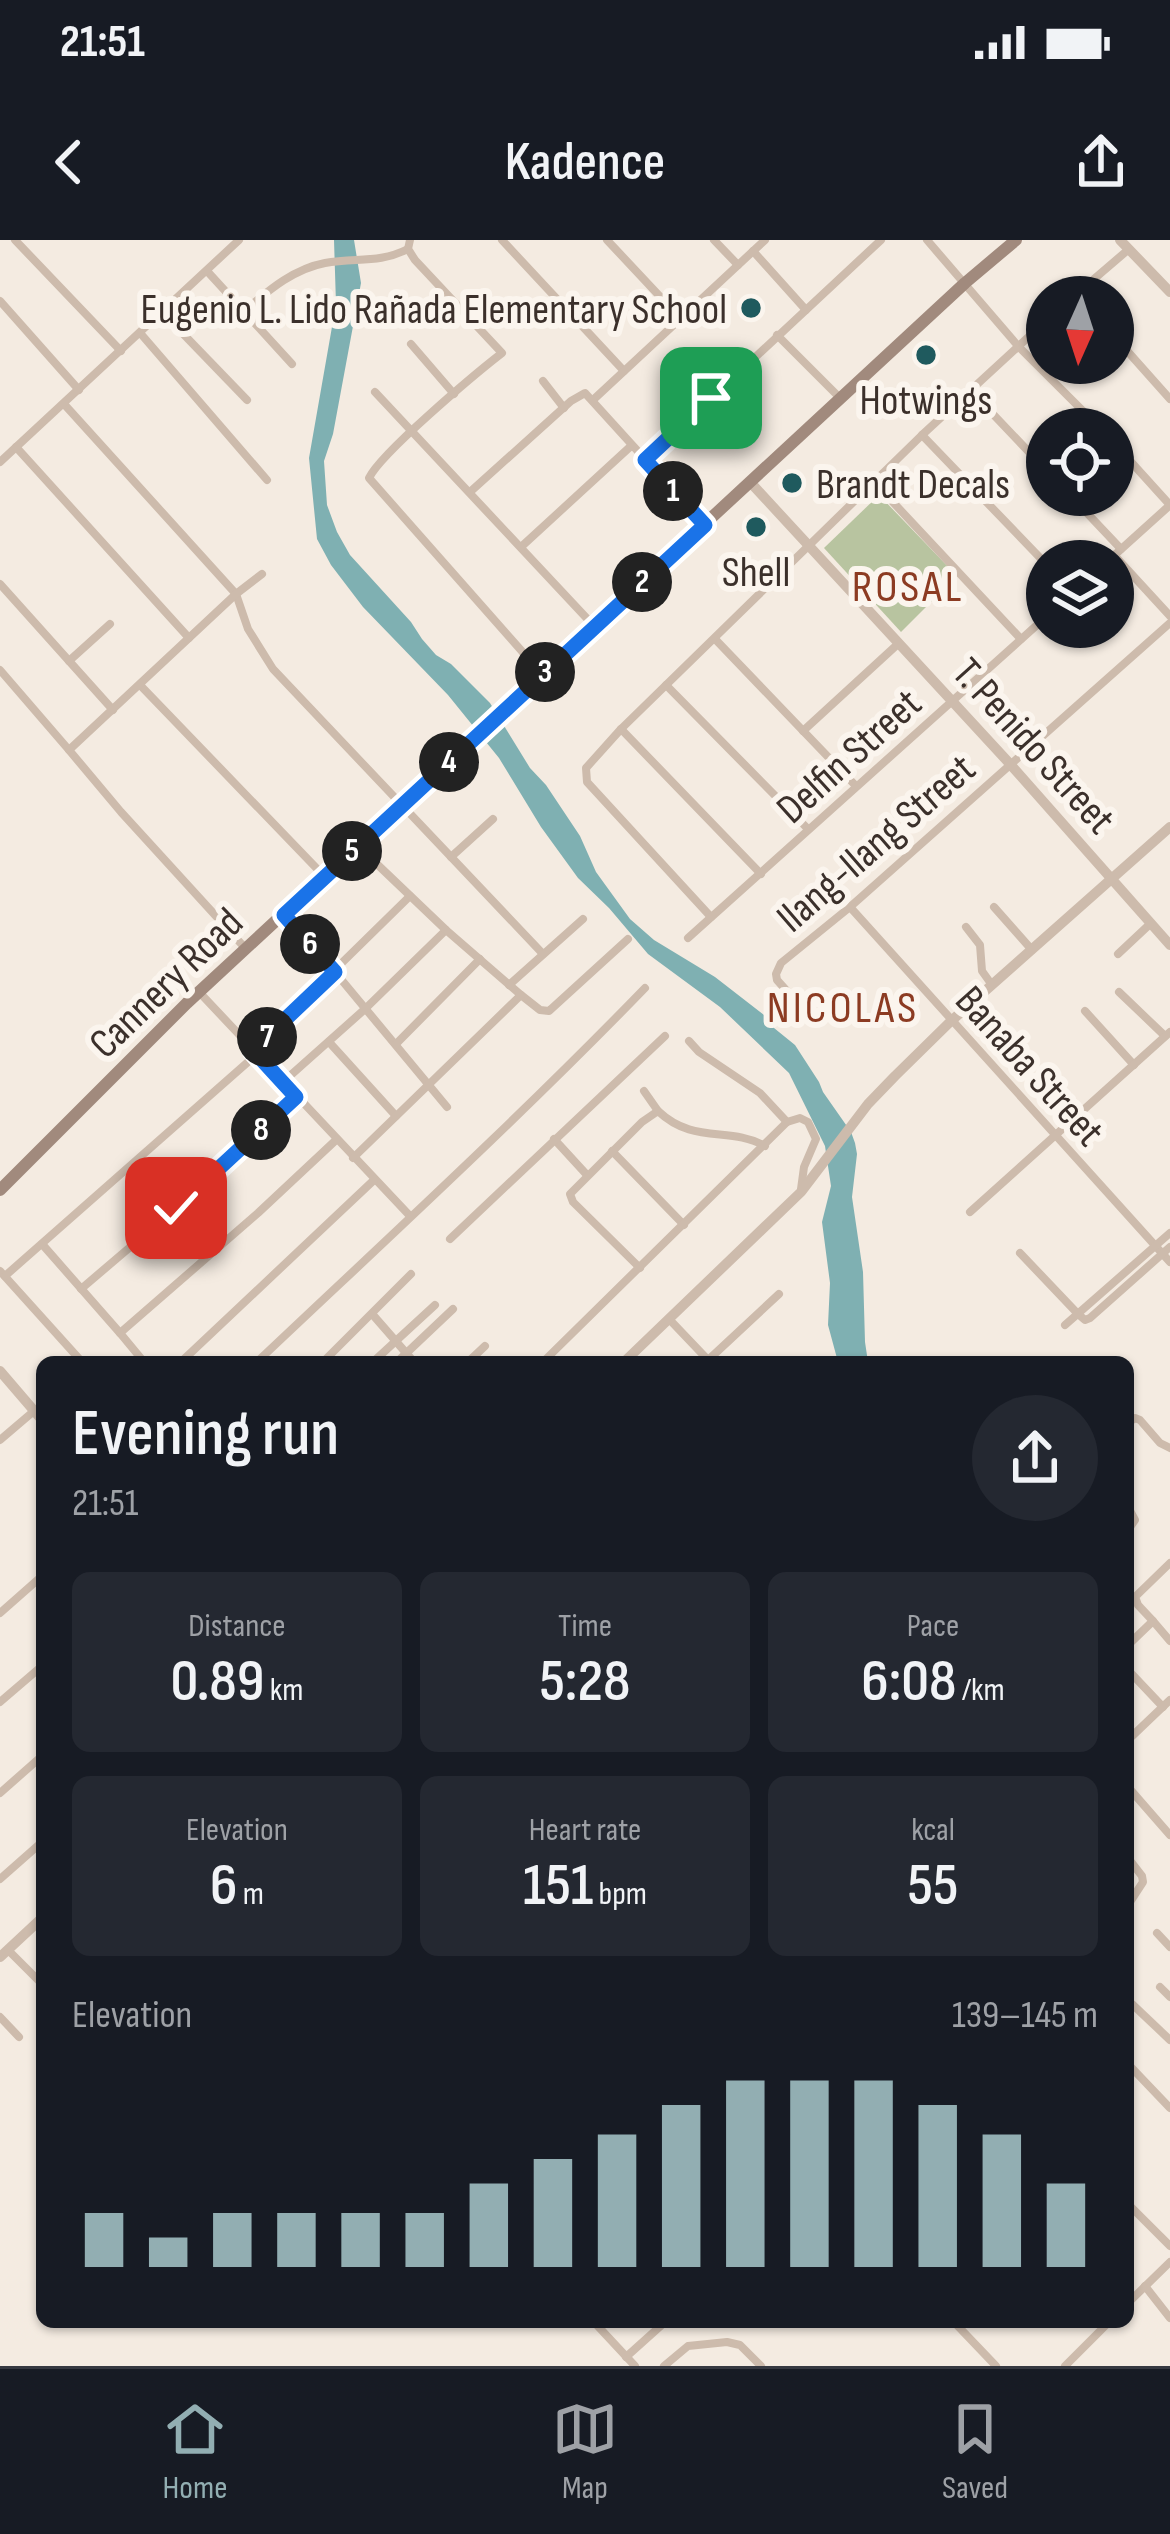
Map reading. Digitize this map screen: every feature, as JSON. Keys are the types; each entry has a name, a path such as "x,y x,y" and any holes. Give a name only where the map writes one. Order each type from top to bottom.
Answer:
{"main road":[{"name":"Cannery Road","path":"0,1190 199,992 1016,240"}],"street":[{"path":"15,240 121,351"},
{"path":"2,455 64,404 239,240"},
{"path":"502,240 625,371"},
{"path":"608,240 681,319"},
{"path":"714,240 738,265"},
{"path":"593,400 765,240"},
{"path":"645,460 881,240"},
{"path":"927,240 1018,346 1080,408"},
{"path":"1093,276 1124,243 1169,290"},
{"path":"244,311 300,271 332,262 392,256 409,244 415,260 502,353 368,475 542,674"},
{"path":"753,251 806,310"},
{"path":"208,271 292,364"},
{"path":"0,301 79,390"},
{"path":"163,313 247,400"},
{"path":"141,334 267,480"},
{"path":"777,335 841,398"},
{"path":"711,917 584,778 586,768 809,545 1026,339"},
{"path":"411,344 454,394"},
{"path":"1134,359 1170,399"},
{"path":"543,381 564,407"},
{"path":"375,392 594,626"},
{"path":"970,392 1026,449"},
{"path":"470,492 583,393 705,525"},
{"path":"64,404 236,594 248,629 273,669 544,954"},
{"path":"922,435 1026,543"},
{"path":"521,547 631,446"},
{"path":"16,447 189,638"},
{"path":"1131,540 1170,505 1134,465"},
{"path":"874,482 1022,639"},
{"name":"T. Penido Street","path":"752,483 1170,945"},
{"path":"69,751 262,574"},
{"path":"1134,578 1170,619"},
{"path":"0,584 113,710"},
{"name":"Ilang-Ilang Street","path":"813,1020 777,980 778,967 1170,619"},
{"path":"69,661 110,624"},
{"name":"Delfin Street","path":"688,938 1026,635"},
{"path":"715,639 856,785"},
{"path":"803,730 899,643"},
{"path":"0,670 246,949"},
{"path":"140,685 324,876"},
{"path":"666,685 808,829"},
{"path":"621,729 761,874"},
{"path":"451,856 493,819"},
{"path":"630,1356 801,1192 868,1104 950,1022 1170,827"},
{"path":"358,846 540,1010 549,1011 628,939"},
{"path":"77,1356 3,1273 42,1244 255,1052 410,896"},
{"name":"Banaba Street","path":"850,907 950,1022 1165,1252"},
{"path":"994,907 1032,950"},
{"path":"284,915 447,1107"},
{"path":"509,985 583,919"},
{"path":"1118,954 1150,924"},
{"path":"966,927 980,945 982,971 992,986"},
{"path":"283,1082 446,930"},
{"path":"396,1044 480,959"},
{"path":"264,1356 645,988"},
{"path":"199,992 410,1216"},
{"path":"970,1212 1168,1034 1119,992"},
{"path":"353,1158 521,994"},
{"path":"1085,1011 1134,1065"},
{"path":"450,1239 665,1036"},
{"path":"689,1041 760,1093 787,1122"},
{"path":"328,1042 397,1117"},
{"path":"644,1091 658,1112 688,1130 765,1145"},
{"path":"81,1288 296,1097"},
{"path":"640,1268 570,1194 658,1112"},
{"path":"549,1356 794,1119 804,1120 817,1139 804,1167 801,1192"},
{"path":"554,1139 587,1175"},
{"path":"120,1333 336,1140"},
{"path":"612,1151 684,1225"},
{"path":"187,1356 374,1180"},
{"path":"1020,1252 1083,1319 1090,1318 1165,1252 1170,1232"},
{"path":"42,1244 139,1356"},
{"path":"329,1356 411,1274"},
{"path":"713,1356 778,1294"},
{"path":"380,1356 435,1305"},
{"path":"402,1356 453,1309"},
{"path":"1066,1325 1078,1314"},
{"path":"373,1315 408,1356"},
{"path":"668,1318 703,1356"},
{"path":"474,1356 485,1346"},
{"path":"0,1371 36,1413"},
{"path":"0,1441 36,1416"},
{"path":"1134,1419 1169,1448"},
{"path":"1170,1563 1135,1597 1170,1641"},
{"path":"0,1613 36,1581"},
{"path":"1134,1639 1153,1622"},
{"path":"0,1702 36,1671"},
{"path":"1134,1675 1167,1704 1134,1734"},
{"path":"0,1793 36,1761"},
{"path":"1134,1794 1170,1835"},
{"path":"0,1879 36,1847"},
{"path":"1134,1866 1143,1882 1134,1896"},
{"path":"36,1924 4,1953 36,1979"},
{"path":"1157,1933 1170,1947"},
{"path":"1160,1987 1170,1997"},
{"path":"1134,2006 1170,2040"},
{"path":"0,2017 19,2037"},
{"path":"1134,2070 1170,2108"},
{"path":"1134,2210 1170,2246"},
{"path":"1134,2297 1170,2261"},
{"path":"1145,2286 1170,2318"},
{"path":"599,2328 634,2366"},
{"path":"626,2357 658,2328"},
{"path":"960,2328 996,2366"},
{"path":"1064,2366 1101,2328"},
{"path":"664,2366 688,2346 727,2342 740,2345 761,2366"}],"green space":[{"path":"879,495 957,576 901,632 824,548"}],"water":[{"path":"334,240 354,240 361,283 324,461 327,505 337,532 350,555 436,655 490,703 630,919 764,1015 795,1045 819,1082 851,1132 857,1154 852,1197 863,1272 867,1356 836,1356 828,1325 830,1283 822,1222 831,1186 825,1146 789,1073 720,1007 648,954 578,878 499,758 448,695 363,607 317,539 309,458 336,304"}],"place":[{"name":"Eugenio L. Lido Rañada Elementary School","path":"751,308"},
{"name":"Hotwings","path":"926,355"},
{"name":"Brandt Decals","path":"792,483"},
{"name":"Shell","path":"756,527"}],"district":[{"name":"ROSAL","path":"908,585"},
{"name":"NICOLAS","path":"843,1006"}],"route":[{"path":"176,1208 296,1097 253,1050 335,972 284,915 705,525 645,460 711,398"}]}
